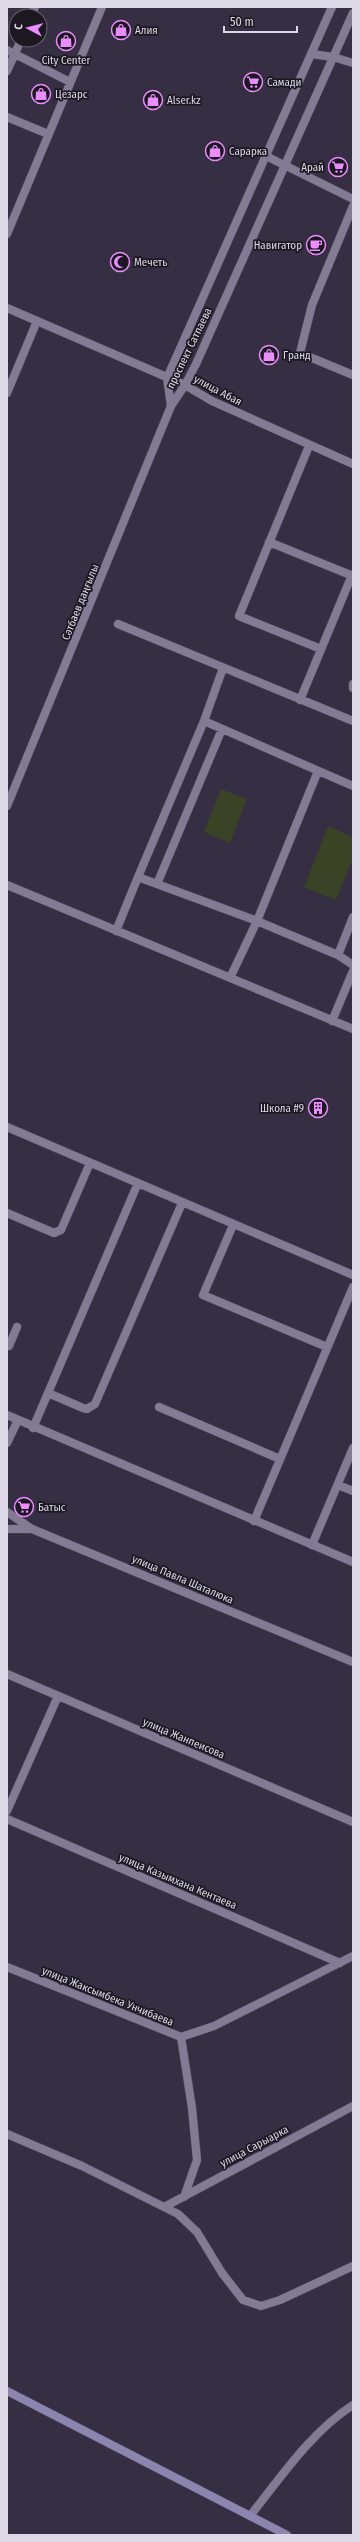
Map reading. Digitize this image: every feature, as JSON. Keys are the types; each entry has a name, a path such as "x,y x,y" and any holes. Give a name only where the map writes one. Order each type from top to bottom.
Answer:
{"main road":[{"path":"7,2391 287,2535"}],"street":[{"path":"7,234 10,216 48,134 102,7"},
{"name":"проспект Сатпаева","path":"171,406 167,378 332,7"},
{"name":"проспект Сатпаева","path":"171,406 185,385 353,13"},
{"path":"7,71 11,52 70,82"},
{"path":"312,54 334,57 353,63"},
{"path":"7,117 48,134"},
{"path":"266,156 353,199"},
{"path":"353,206 312,306 300,353 353,375"},
{"name":"улица Абая","path":"7,308 185,385 212,401 309,446 353,464"},
{"path":"7,393 38,321"},
{"name":"Сәтбаев даңғылы","path":"7,806 171,406"},
{"path":"309,446 239,616 321,649"},
{"path":"269,542 352,576 300,700"},
{"path":"118,624 353,721"},
{"path":"116,931 204,721 223,668"},
{"path":"204,721 353,786"},
{"path":"157,884 222,729"},
{"path":"230,978 257,921 318,771"},
{"path":"138,877 257,921 338,955 353,965"},
{"path":"7,885 353,1029"},
{"path":"338,955 353,918"},
{"path":"332,1020 353,971"},
{"path":"7,1127 233,1225 353,1275"},
{"path":"7,1214 54,1233 61,1230 90,1163"},
{"path":"33,1428 138,1183"},
{"path":"48,1393 87,1409 95,1404 182,1203"},
{"path":"233,1225 203,1295 327,1347"},
{"path":"254,1520 353,1287"},
{"path":"7,1345 9,1346 17,1327"},
{"path":"159,1407 280,1459"},
{"path":"7,1415 33,1428 353,1562"},
{"path":"7,1443 18,1420"},
{"path":"312,1545 353,1448"},
{"path":"338,1485 353,1491"},
{"name":"улица Павла Шаталюка","path":"7,1512 32,1529 353,1662"},
{"path":"7,1529 32,1529"},
{"name":"улица Жанпеисова","path":"7,1674 353,1822"},
{"path":"7,1811 58,1696"},
{"name":"улица Казымхана Кентаева","path":"7,1819 340,1963"},
{"name":"улица Жаксымбека Унчибаева","path":"7,1967 181,2037 214,2026 353,1956"},
{"path":"181,2037 192,2108 197,2160 184,2196"},
{"name":"улица Сарыарка","path":"166,2206 353,2106"},
{"path":"7,2134 82,2166 166,2206 178,2214 197,2232 222,2273 243,2300 261,2306 280,2300 353,2266"},
{"path":"250,2516 306,2448 335,2417 353,2405"}],"green space":[{"path":"221,789 247,799 230,843 204,832"},
{"path":"328,826 353,837 353,858 336,900 304,887"}],"place":[{"name":"Алия","path":"121,30"},
{"name":"City Center","path":"66,41"},
{"name":"Самади","path":"253,82"},
{"name":"Цезарс","path":"41,94"},
{"name":"Alser.kz","path":"153,100"},
{"name":"Сарарка","path":"215,151"},
{"name":"Арай","path":"338,167"},
{"name":"Навигатор","path":"316,245"},
{"name":"Мечеть","path":"120,262"},
{"name":"Гранд","path":"269,355"},
{"name":"Школа #9","path":"318,1108"},
{"name":"Батыс","path":"24,1507"}]}
